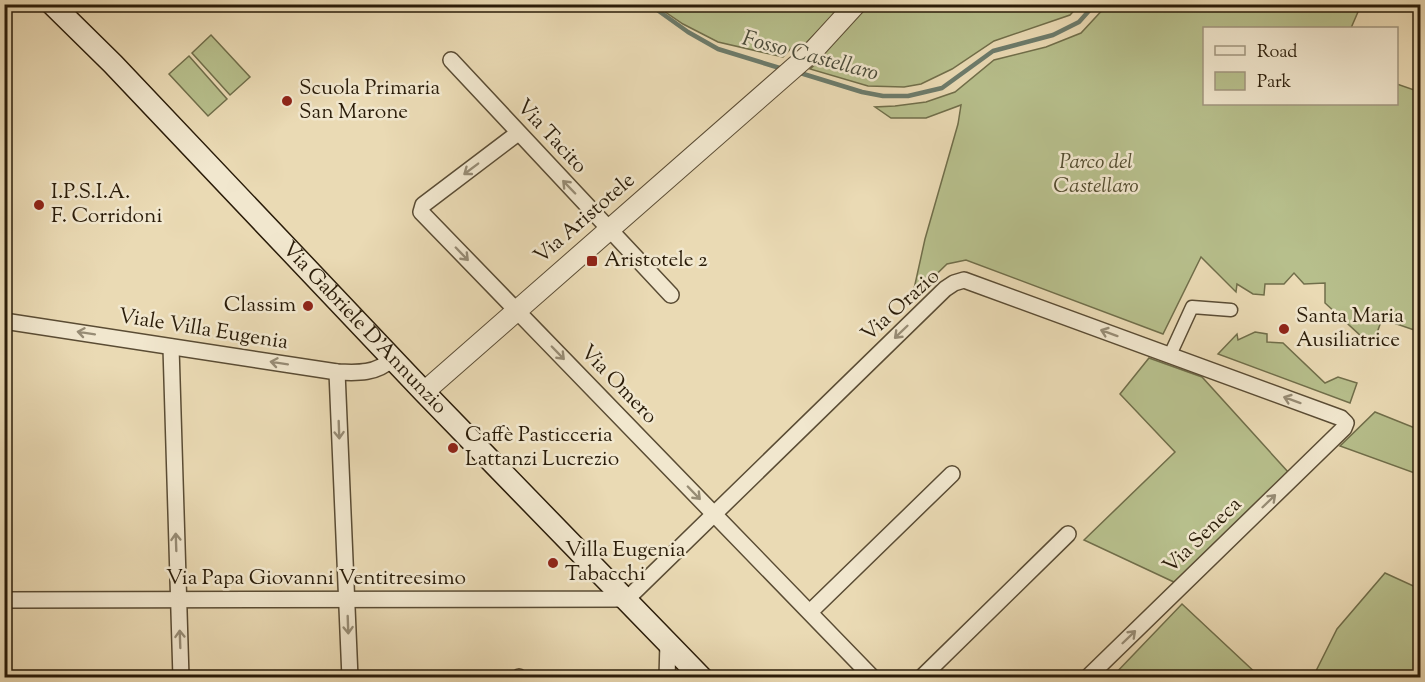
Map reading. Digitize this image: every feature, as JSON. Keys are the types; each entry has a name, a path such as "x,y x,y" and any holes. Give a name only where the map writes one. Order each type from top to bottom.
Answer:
{"main road":[{"name":"Via Gabriele D'Annunzio","path":"52,4 113,64 424,392 627,599 671,661 702,678"}],"street":[{"name":"Via Aristotele","path":"424,392 809,54 856,4"},
{"name":"Via Tacito","path":"451,60 671,295"},
{"name":"Via Omero","path":"518,134 423,205 422,212 873,678"},
{"name":"Via Orazio","path":"627,599 945,290 954,283 964,280 1341,418 1346,423"},
{"path":"1170,355 1192,307 1231,310"},
{"name":"Viale Villa Eugenia","path":"4,321 337,372 375,370 393,359"},
{"path":"171,347 181,678"},
{"path":"337,372 350,678"},
{"name":"Via Seneca","path":"1087,678 1344,428 1346,423"},
{"path":"810,612 952,474"},
{"path":"921,678 1068,534"},
{"name":"Via Papa Giovanni Ventitreesimo","path":"4,600 627,599"}],"green space":[{"path":"655,5 844,5 802,47 795,44 783,57 718,42 683,24"},
{"path":"867,5 1079,5 1070,15 994,41 952,69 921,84 904,87 868,86 810,69 825,56 822,55"},
{"name":"Parco del Castellaro","path":"1107,5 1361,5 1351,27 1203,27 1203,105 1398,105 1398,84 1420,92 1420,332 1382,319 1374,341 1361,336 1325,303 1325,283 1304,284 1294,273 1284,284 1265,284 1264,295 1253,294 1237,284 1236,292 1201,257 1163,334 966,260 947,264 912,298 925,239 958,124 961,105 926,118 891,118 875,107 926,102 955,92 994,60 1046,47 1081,33"},
{"path":"211,35 250,77 230,95 192,53"},
{"path":"189,56 227,99 208,116 169,74"},
{"path":"1255,332 1267,334 1267,342 1283,343 1325,383 1338,377 1357,383 1350,403 1218,354 1237,334 1238,340"},
{"path":"1149,358 1202,377 1289,473 1176,583 1084,540 1175,452 1120,394"},
{"path":"1375,412 1420,430 1420,475 1340,446"},
{"path":"1385,573 1420,589 1420,677 1313,677 1337,629"},
{"path":"1182,604 1260,677 1112,677"}],"waterway":[{"name":"Fosso Castellaro","path":"649,4 688,32 718,49 783,69"},
{"name":"Fosso Castellaro","path":"797,72 862,92 883,96 908,96 942,88 993,51 1053,35 1079,22 1095,4"}],"place":[{"name":"Scuola Primaria San Marone","path":"287,101"},
{"name":"I.P.S.I.A. F. Corridoni","path":"39,205"},
{"name":"Aristotele 2","path":"592,261"},
{"name":"Classim","path":"308,306"},
{"name":"Santa Maria Ausiliatrice","path":"1284,329"},
{"name":"Caffè Pasticceria Lattanzi Lucrezio","path":"453,448"},
{"name":"Villa Eugenia Tabacchi","path":"553,563"}]}
